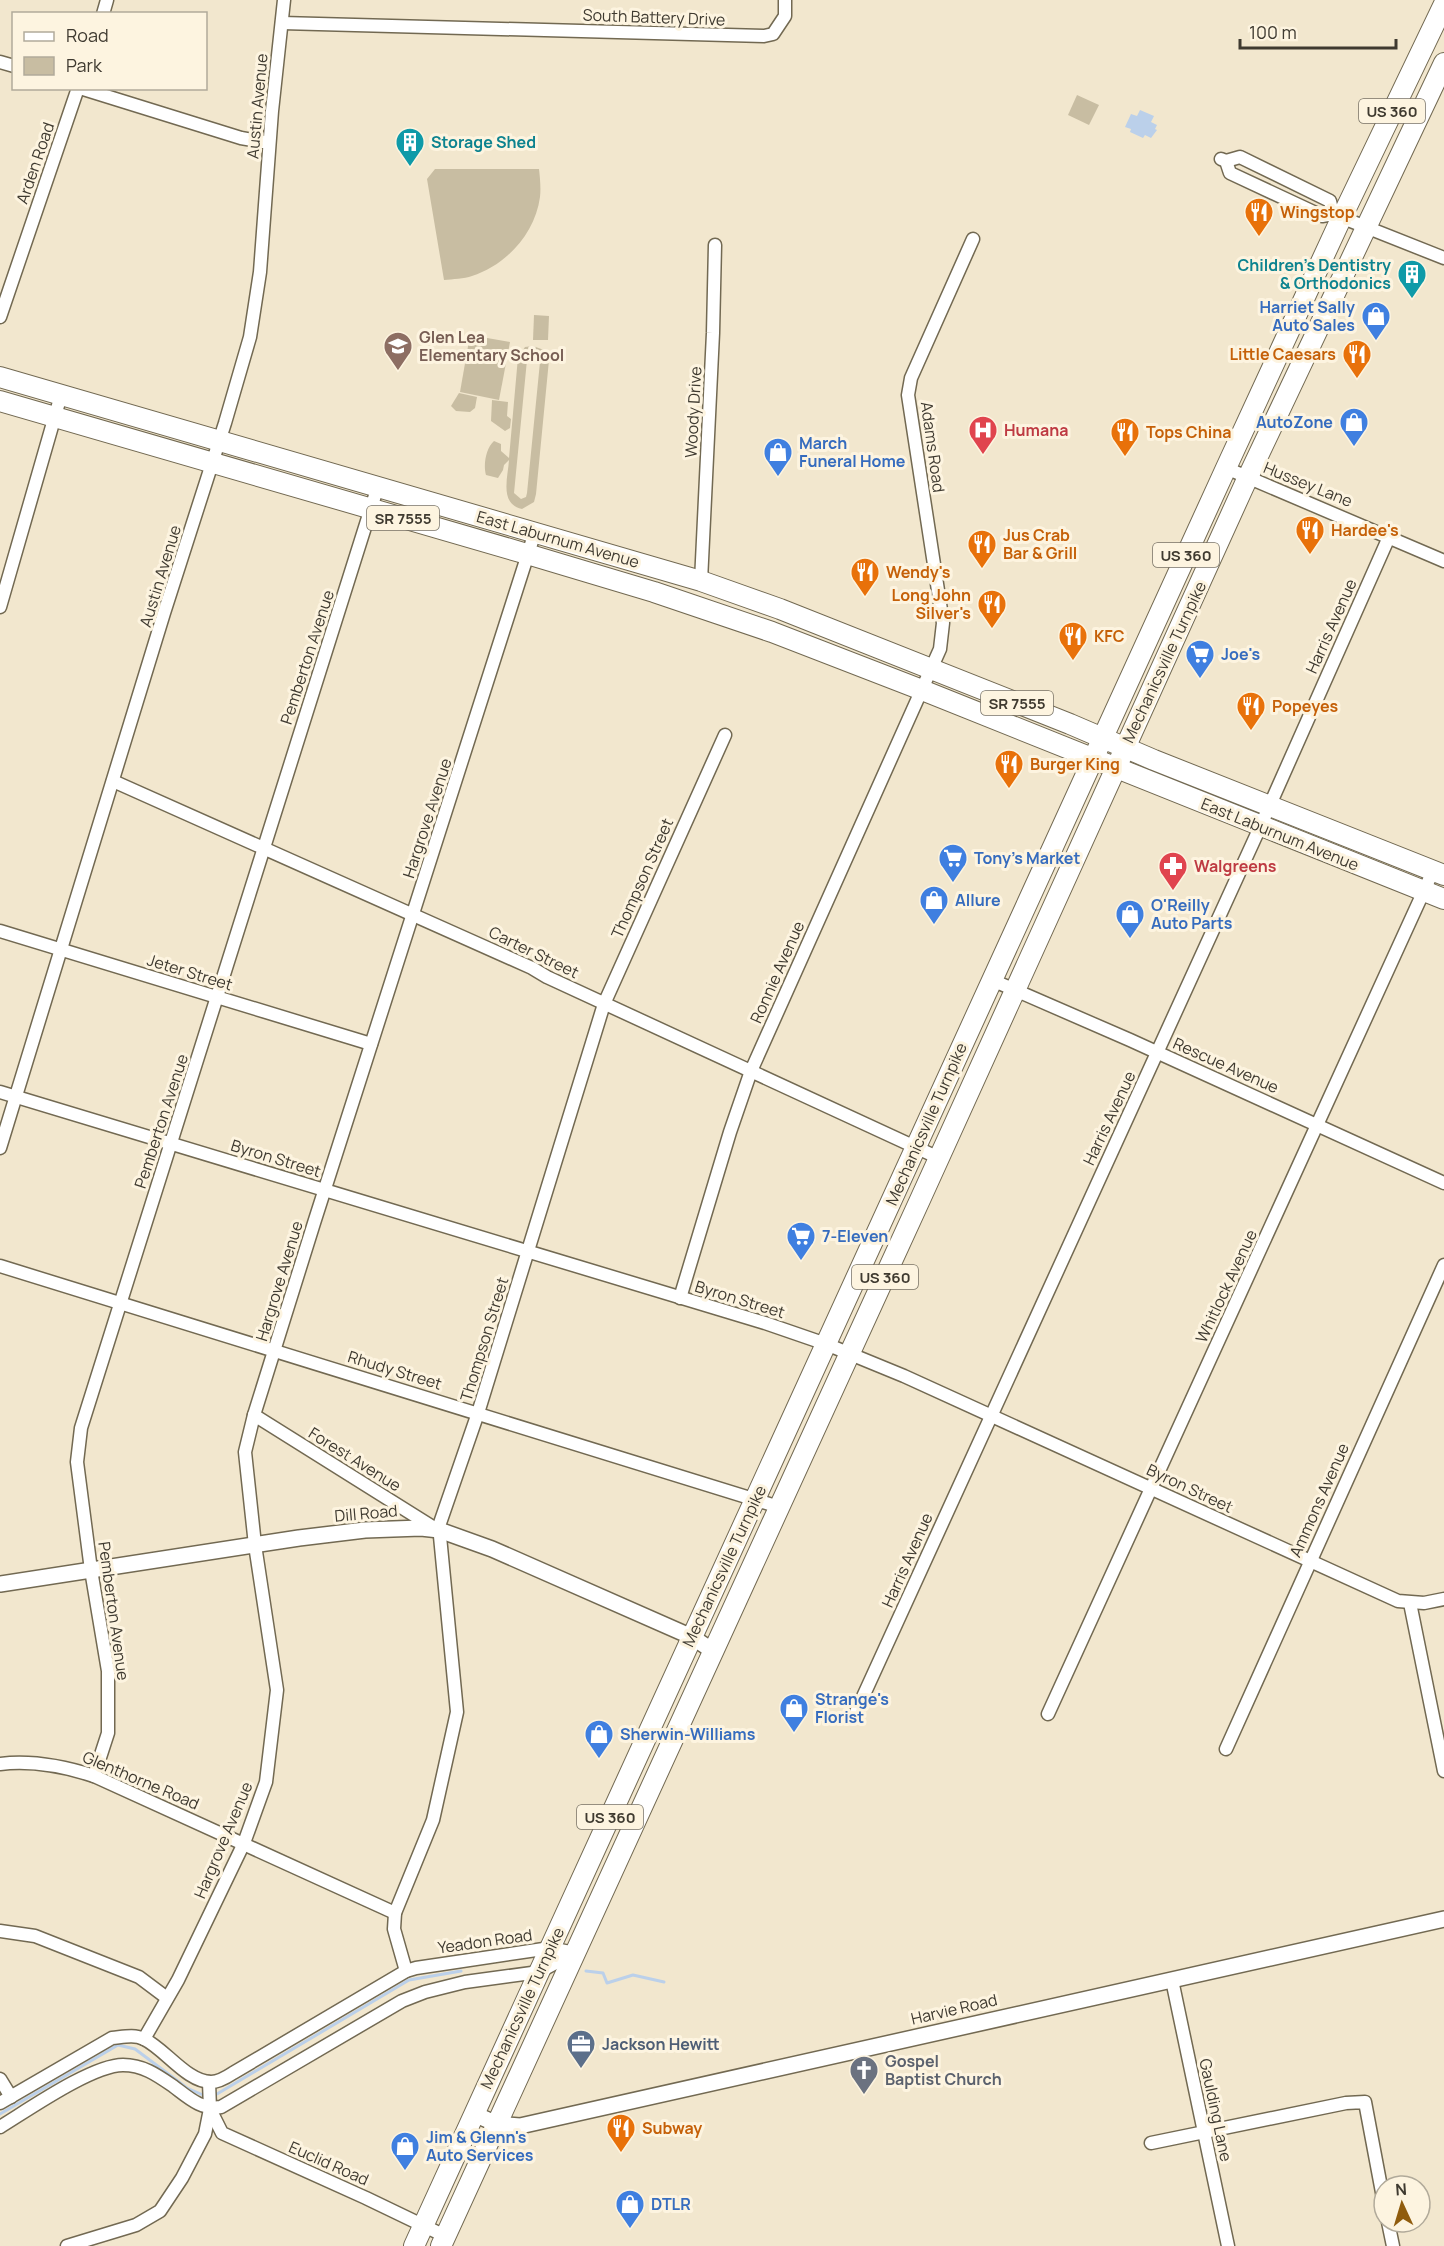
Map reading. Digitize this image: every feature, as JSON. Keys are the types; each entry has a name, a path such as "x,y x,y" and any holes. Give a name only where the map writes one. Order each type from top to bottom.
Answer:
{"main road":[{"name":"Mechanicsville Turnpike","path":"414,2246 1226,468 1338,216 1444,4"},
{"name":"Mechanicsville Turnpike","path":"443,2241 780,1507 1248,477 1444,63"},
{"name":"East Laburnum Avenue","path":"0,377 701,581 780,609 1439,873"},
{"name":"East Laburnum Avenue","path":"0,401 528,554 654,592 772,632 1116,767 1444,900"}],"street":[{"name":"Austin Avenue","path":"0,1148 239,377 256,306 269,143 284,0"},
{"name":"South Battery Drive","path":"282,23 754,36 773,34 784,16 785,0"},
{"name":"Arden Road","path":"0,317 78,90"},
{"path":"86,90 242,138 269,143"},
{"path":"1338,216 1330,201 1240,157 1223,160 1230,173 1322,216 1338,216 1444,258"},
{"name":"Adams Road","path":"931,669 940,649 943,623 908,395 911,378 973,239"},
{"name":"Woody Drive","path":"701,581 715,245"},
{"path":"0,607 61,395"},
{"name":"Hussey Lane","path":"1226,468 1444,561"},
{"name":"Pemberton Avenue","path":"94,1776 108,1732 108,1671 91,1570 77,1462 81,1428 378,486"},
{"name":"Hargrove Avenue","path":"144,2038 178,1980 244,1843 266,1782 277,1690 255,1545 245,1452 254,1415 535,532"},
{"name":"Harris Avenue","path":"856,1712 1261,825 1389,537"},
{"name":"Ronnie Avenue","path":"680,1298 730,1132 751,1071 931,669"},
{"name":"Thompson Street","path":"406,1971 394,1929 395,1913 433,1820 457,1713 439,1530 478,1413 604,1004 724,735"},
{"name":"Carter Street","path":"113,781 522,964 939,1158"},
{"name":"Whitlock Avenue","path":"1048,1714 1424,892 1439,873"},
{"name":"Jeter Street","path":"0,931 371,1044"},
{"name":"Rescue Avenue","path":"992,980 1157,1052 1444,1183"},
{"name":"Byron Street","path":"0,1092 771,1325 826,1344 904,1376 1398,1601 1410,1603 1444,1599"},
{"name":"Ammons Avenue","path":"1226,1749 1444,1265"},
{"name":"Rhudy Street","path":"0,1266 780,1507"},
{"name":"Forest Avenue","path":"254,1415 439,1530"},
{"name":"Dill Road","path":"0,1584 365,1530 421,1528 439,1530 492,1550 692,1637 713,1651"},
{"path":"1410,1603 1444,1771"},
{"name":"Glenthorne Road","path":"0,1764 22,1761 68,1768 94,1776 395,1913"},
{"name":"Harvie Road","path":"474,2114 497,2124 520,2126 1444,1919"},
{"path":"0,1931 34,1936 139,1977 168,1998"},
{"name":"Yeadon Road","path":"209,2082 220,2080 233,2073 406,1971 550,1948 575,1953"},
{"path":"0,2127 93,2074 103,2069 122,2065 149,2071 198,2104 210,2109 222,2107 402,2001 425,1992 465,1982 539,1972 575,1953"},
{"name":"Gaulding Lane","path":"1172,1980 1228,2246"},
{"path":"0,2079 5,2100 112,2038 130,2036 144,2038 190,2073 209,2082 210,2109 205,2134 176,2188 160,2211 136,2225 67,2246"},
{"path":"1152,2143 1205,2134 1346,2103 1365,2102 1379,2174"},
{"name":"Euclid Road","path":"210,2109 222,2133 423,2225 443,2241"}],"green space":[{"path":"1077,95 1099,105 1089,125 1068,115"},
{"path":"435,169 539,169 540,197 537,211 525,235 507,256 484,271 466,278 444,280 427,179"},
{"path":"534,315 549,316 548,340 533,340"},
{"path":"470,335 510,342 499,400 460,392"},
{"path":"533,346 544,350 549,360 536,494 534,502 522,509 510,502 506,489 509,460 498,478 486,475 485,466 487,452 494,441 501,444 501,451 509,458 518,357 525,347","holes":["529,355 538,355 540,362 527,493 526,497 521,499 514,493 527,360"]},
{"path":"459,393 477,397 475,408 470,412 456,411 451,406"},
{"path":"492,400 508,402 507,416 511,419 510,428 505,431 491,421"}],"water":[{"path":"1140,110 1154,116 1151,122 1157,125 1155,129 1157,130 1151,138 1145,135 1143,138 1125,127 1131,114 1137,116"}],"waterway":[{"path":"217,2094 409,1980 461,1971"},
{"path":"586,1971 603,1973 607,1983 633,1975 664,1982"},
{"path":"0,2114 118,2045 135,2049 187,2088 203,2095"}],"place":[{"name":"Storage Shed","path":"410,168"},
{"name":"Wingstop","path":"1259,238"},
{"name":"Children's Dentistry & Orthodonics","path":"1412,300"},
{"name":"Harriet Sally Auto Sales","path":"1376,342"},
{"name":"Glen Lea Elementary School","path":"398,372"},
{"name":"Little Caesars","path":"1357,380"},
{"name":"AutoZone","path":"1354,448"},
{"name":"Humana","path":"983,456"},
{"name":"Tops China","path":"1125,458"},
{"name":"March Funeral Home","path":"778,478"},
{"name":"Hardee's","path":"1310,556"},
{"name":"Jus Crab Bar & Grill","path":"982,570"},
{"name":"Wendy's","path":"865,598"},
{"name":"Long John Silver's","path":"992,630"},
{"name":"KFC","path":"1073,662"},
{"name":"Joe's","path":"1200,680"},
{"name":"Popeyes","path":"1251,732"},
{"name":"Burger King","path":"1009,790"},
{"name":"Tony's Market","path":"953,884"},
{"name":"Walgreens","path":"1173,892"},
{"name":"Allure","path":"934,926"},
{"name":"O'Reilly Auto Parts","path":"1130,940"},
{"name":"7-Eleven","path":"801,1262"},
{"name":"Strange's Florist","path":"794,1734"},
{"name":"Sherwin-Williams","path":"599,1760"},
{"name":"Jackson Hewitt","path":"581,2070"},
{"name":"Gospel Baptist Church","path":"864,2096"},
{"name":"Subway","path":"621,2154"},
{"name":"Jim & Glenn's Auto Services","path":"405,2172"},
{"name":"DTLR","path":"630,2230"}]}
